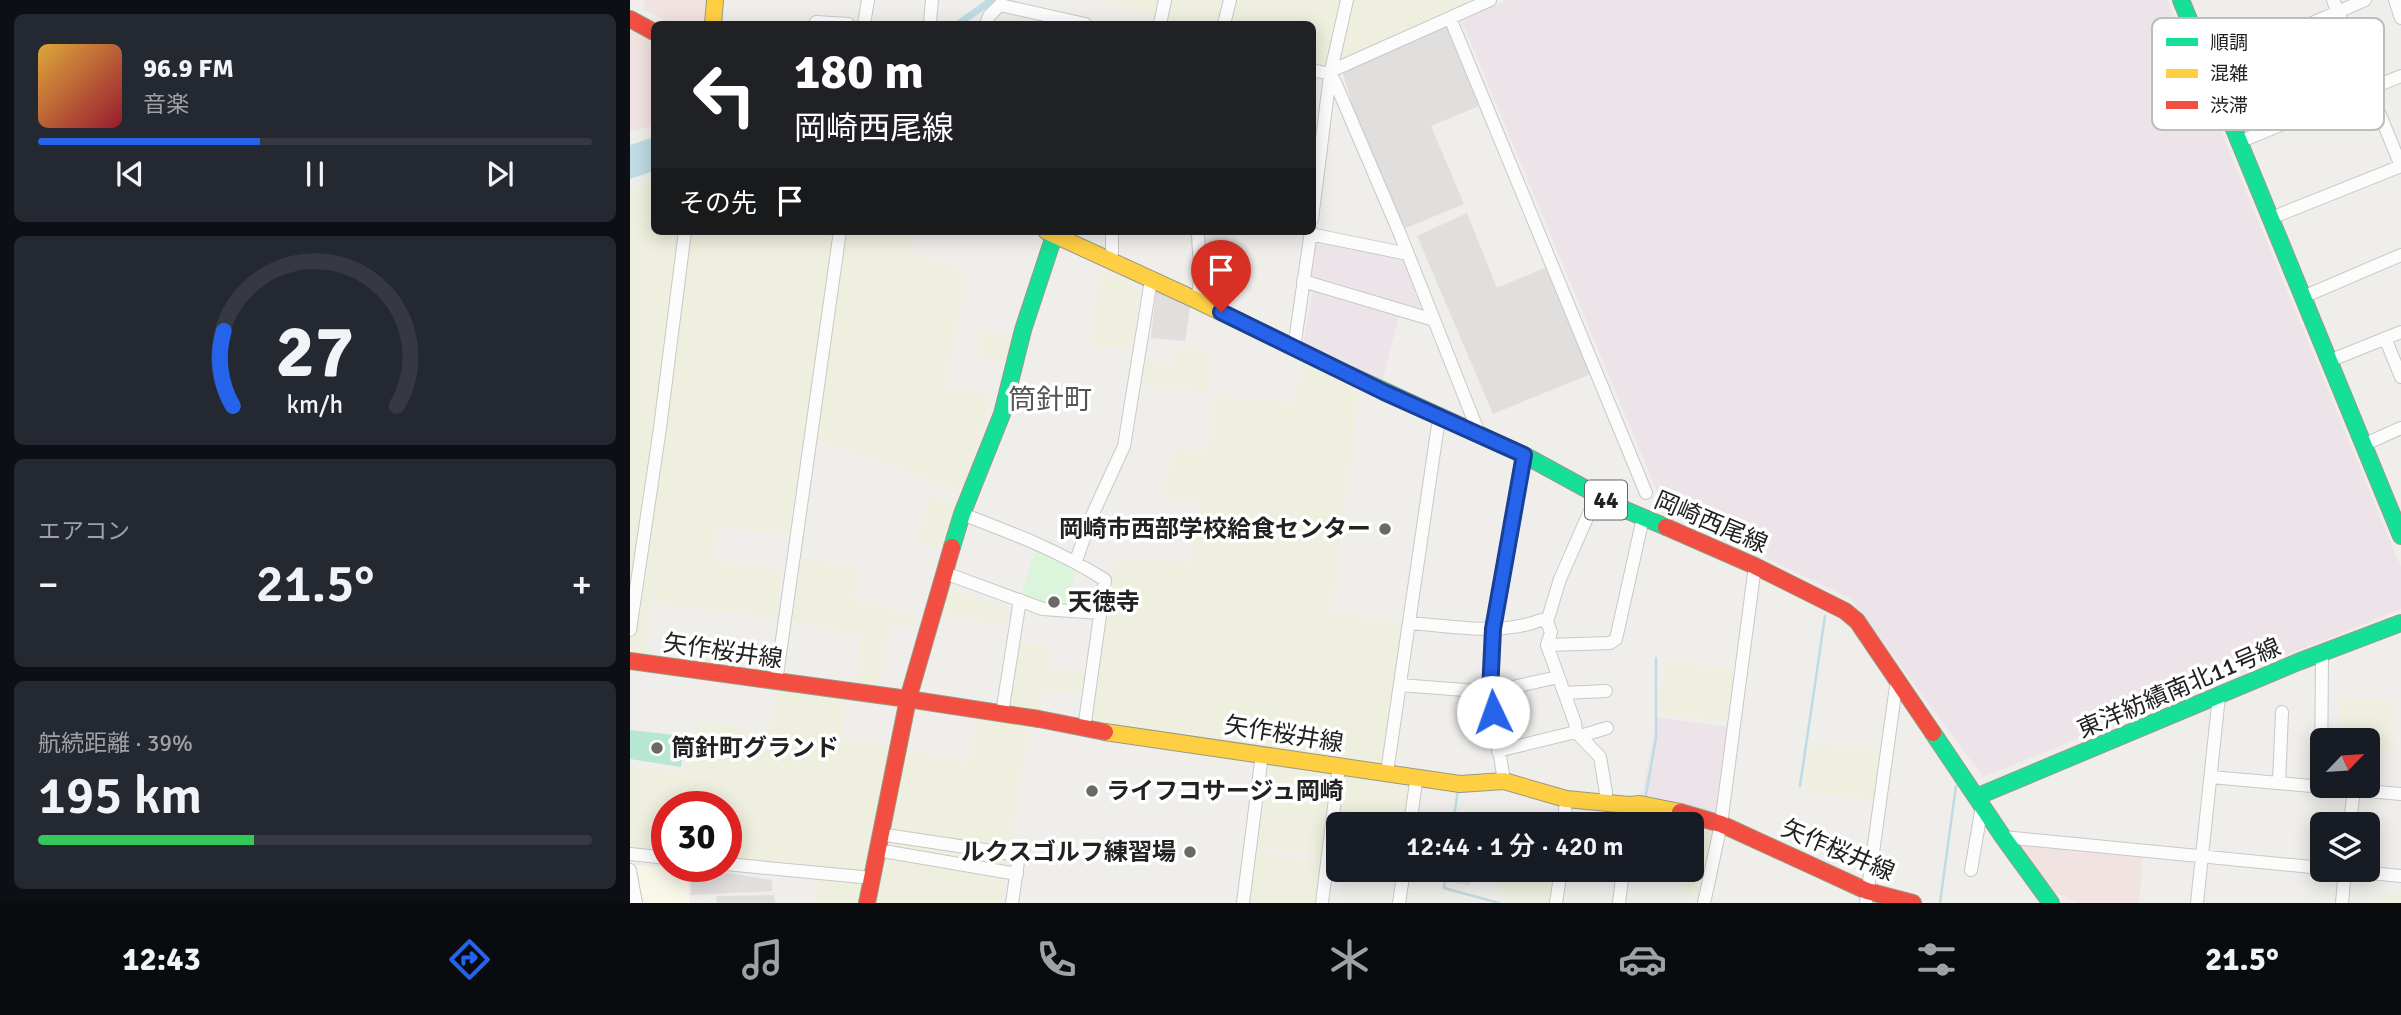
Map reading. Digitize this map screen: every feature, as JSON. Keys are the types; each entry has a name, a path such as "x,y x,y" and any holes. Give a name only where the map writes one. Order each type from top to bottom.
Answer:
{"street":[{"path":"713,21 715,0"},
{"path":"864,21 868,0"},
{"path":"930,21 932,0"},
{"path":"1161,21 1165,0"},
{"path":"1225,21 1230,0"},
{"path":"1316,187 1330,73 1347,0"},
{"path":"1316,71 1330,73 1490,0"},
{"path":"2181,0 2188,18"},
{"path":"2311,18 2335,6 2365,0"},
{"path":"2395,0 2401,18"},
{"path":"987,21 1000,5 1022,18 1054,21"},
{"path":"1450,18 1646,492"},
{"path":"630,19 651,30"},
{"path":"1330,73 1408,254 1480,436"},
{"path":"2384,83 2401,76"},
{"path":"2271,218 2401,166 2384,125"},
{"path":"2234,130 2400,530"},
{"path":"2239,142 2268,130"},
{"path":"1316,234 1408,254"},
{"path":"630,630 660,428 684,235"},
{"path":"776,682 839,235"},
{"path":"867,903 908,699 962,514 1002,414 1049,235"},
{"name":"岡崎西尾線","path":"1054,235 1196,300 1439,418 1524,455 1643,518 1755,566 1845,611 1857,621 2051,903"},
{"path":"1108,260 1112,253 1112,235"},
{"path":"1196,300 1200,267 1198,235"},
{"path":"1294,348 1311,235"},
{"path":"2303,297 2401,255"},
{"path":"1076,561 1090,520 1124,446 1151,280"},
{"path":"1303,281 1434,320"},
{"path":"2329,361 2401,332"},
{"path":"2385,338 2401,377"},
{"path":"1387,772 1439,418"},
{"path":"2363,444 2401,428"},
{"path":"1504,781 1490,692 1493,629 1524,455"},
{"path":"1597,495 1560,579 1547,622 1551,632 1547,645 1578,734 1600,757 1606,793 1604,803"},
{"path":"962,514 1046,546 1105,580 1084,729"},
{"path":"1547,645 1610,643 1616,639 1643,518"},
{"path":"1704,903 1721,824 1755,566"},
{"path":"945,573 1043,609 1100,613"},
{"path":"1002,713 1020,600"},
{"path":"1410,623 1493,629 1522,628 1541,620 1547,622"},
{"name":"東洋紡績南北11号線","path":"1979,801 2219,696 2401,622"},
{"path":"2321,728 2322,653"},
{"name":"矢作桜井線","path":"630,661 1002,713 1084,729 1339,767 1460,784 1504,781 1566,799 1668,808 1721,824 1867,897 1913,903"},
{"path":"1400,685 1490,692 1558,677"},
{"path":"1867,897 1897,678"},
{"path":"1564,693 1606,691"},
{"path":"2197,903 2219,696"},
{"path":"2278,783 2282,712"},
{"path":"1498,751 1607,727"},
{"path":"1243,903 1262,754"},
{"path":"1322,903 1339,767"},
{"path":"1412,812 1417,776"},
{"path":"2211,777 2310,785"},
{"path":"2380,792 2401,794"},
{"path":"1565,812 1566,799"},
{"path":"1971,870 1979,801"},
{"path":"1628,812 1629,806"},
{"path":"2003,836 2310,867"},
{"path":"878,842 1019,856 1013,903"},
{"path":"878,842 1017,874"},
{"path":"630,854 651,856"},
{"path":"742,866 872,878"},
{"path":"630,870 636,903"},
{"path":"2380,874 2401,876"},
{"path":"1399,903 1402,882"},
{"path":"1556,903 1559,882"},
{"path":"1619,903 1622,882"},
{"path":"2342,903 2344,882"}],"shaded area":[{"path":"644,0 712,0 708,21 667,21 643,9"},
{"path":"1508,0 2167,0 2174,18 2152,18 2152,130 2221,130 2401,567 2401,609 1983,777 1851,599 1664,508 1461,19"},
{"path":"1450,18 1486,103 1431,126 1464,204 1406,228 1401,226 1367,154 1341,67"},
{"path":"630,30 651,40 651,126 630,132"},
{"path":"1467,213 1497,288 1547,267 1591,374 1493,414 1417,236"},
{"path":"1314,240 1404,260 1423,315 1308,279"},
{"path":"1314,284 1399,316 1382,383 1303,344"},
{"path":"1156,292 1191,302 1185,341 1151,338"},
{"path":"1657,717 1734,728 1716,822 1704,819 1704,812 1674,812 1640,804"},
{"path":"2015,841 2143,854 2139,903 2078,903 2051,891"},
{"path":"636,865 651,866 651,882 688,882 690,903 642,903"},
{"path":"742,875 772,880 772,891 691,895 691,882 742,882"},
{"path":"1448,882 1470,882 1470,885"},
{"path":"774,895 775,903 717,903 716,896"}],"green space":[{"path":"1096,0 1477,0 1329,65 1316,61 1316,21 1174,21"},
{"path":"651,182 651,235 913,235 910,252 967,271 945,389 991,395 965,492 804,436 788,534 719,527 713,560 782,570 775,617 650,604 646,657 630,655 630,190"},
{"path":"1100,269 1139,289 1132,350 1090,345"},
{"path":"979,330 1013,336 1005,362 978,358"},
{"path":"1178,347 1209,352 1207,393 1141,383 1146,362 1171,366"},
{"path":"1303,355 1359,395 1331,613 1406,624 1378,781 1411,787 1408,812 1326,812 1326,858 1256,846 1271,748 1092,722 1115,559 1191,562 1199,502 1162,495 1175,449 1208,451 1214,396 1295,403"},
{"path":"928,495 957,505 946,550 918,542"},
{"path":"1036,548 1076,565 1068,609 1020,598"},
{"path":"802,557 859,569 853,600 918,617 914,626 889,624 878,690 856,688 861,635 792,622"},
{"path":"1096,584 1102,585 1099,609 1072,605 1075,592 1094,596"},
{"path":"949,590 1009,607 1007,626 945,615"},
{"path":"1018,642 1049,646 1046,667 1088,673 1086,694 1042,689 1039,713 1008,709"},
{"path":"706,649 772,653 771,677 703,666"},
{"path":"1664,661 1737,670 1731,722 1659,713"},
{"path":"779,690 846,700 842,739 890,745 969,764 977,718 1029,726 1001,903 814,903 818,867 742,859 742,791 651,791 651,831 647,850 630,849 630,766 685,772 698,720 768,733"},
{"path":"2339,698 2392,700 2391,753 2380,753 2380,728 2340,728"},
{"name":"筒針町グランド","path":"630,730 685,736 681,767 630,759"},
{"path":"1811,743 1880,750 1875,800 1803,792"},
{"path":"1704,823 1717,826 1702,897 1681,892 1682,882 1704,882"},
{"path":"1257,851 1325,862 1319,903 1249,903"},
{"path":"1500,882 1556,882 1553,903 1532,903 1499,895"},
{"path":"2401,890 2401,903 2370,903"}],"water":[{"path":"986,0 998,0 968,21 956,21"},
{"path":"651,138 651,172 630,179 630,145"}],"waterway":[{"path":"1800,786 1825,616"},
{"path":"1645,800 1656,738 1656,658"},
{"path":"1940,903 1956,786"},
{"path":"1455,812 1458,789"},
{"path":"1445,882 1444,888 1499,903"}],"traffic: fast":[{"path":"2181,0 2188,18"},
{"path":"2234,130 2401,536"},
{"path":"952,547 962,514 1002,414 1023,330 1054,236"},
{"path":"1350,375 1524,455 1621,508 1666,527"},
{"path":"1976,797 2298,662 2401,623"},
{"path":"1933,733 2051,903"}],"traffic: slow":[{"path":"713,21 715,0"},
{"path":"1055,235 1350,375"},
{"path":"1105,732 1460,784 1504,781 1566,799 1640,804 1680,812"}],"traffic: jam":[{"path":"630,19 651,30"},
{"path":"1666,527 1755,566 1845,611 1857,621 1933,733"},
{"path":"867,903 908,699 952,547"},
{"path":"630,661 908,699 1105,732"},
{"path":"1704,819 1721,824 1867,891 1913,903"}],"place":[{"name":"岡崎市西部学校給食センター","path":"1385,529"},
{"name":"天徳寺","path":"1054,602"},
{"name":"筒針町グランド","path":"657,748"},
{"name":"ライフコサージュ岡崎","path":"1092,791"},
{"name":"ルクスゴルフ練習場","path":"1190,852"}],"district":[{"name":"筒針町","path":"1050,400"}],"route":[{"path":"1221,312 1439,418 1524,455 1493,629 1490,692 1493,712"}]}
